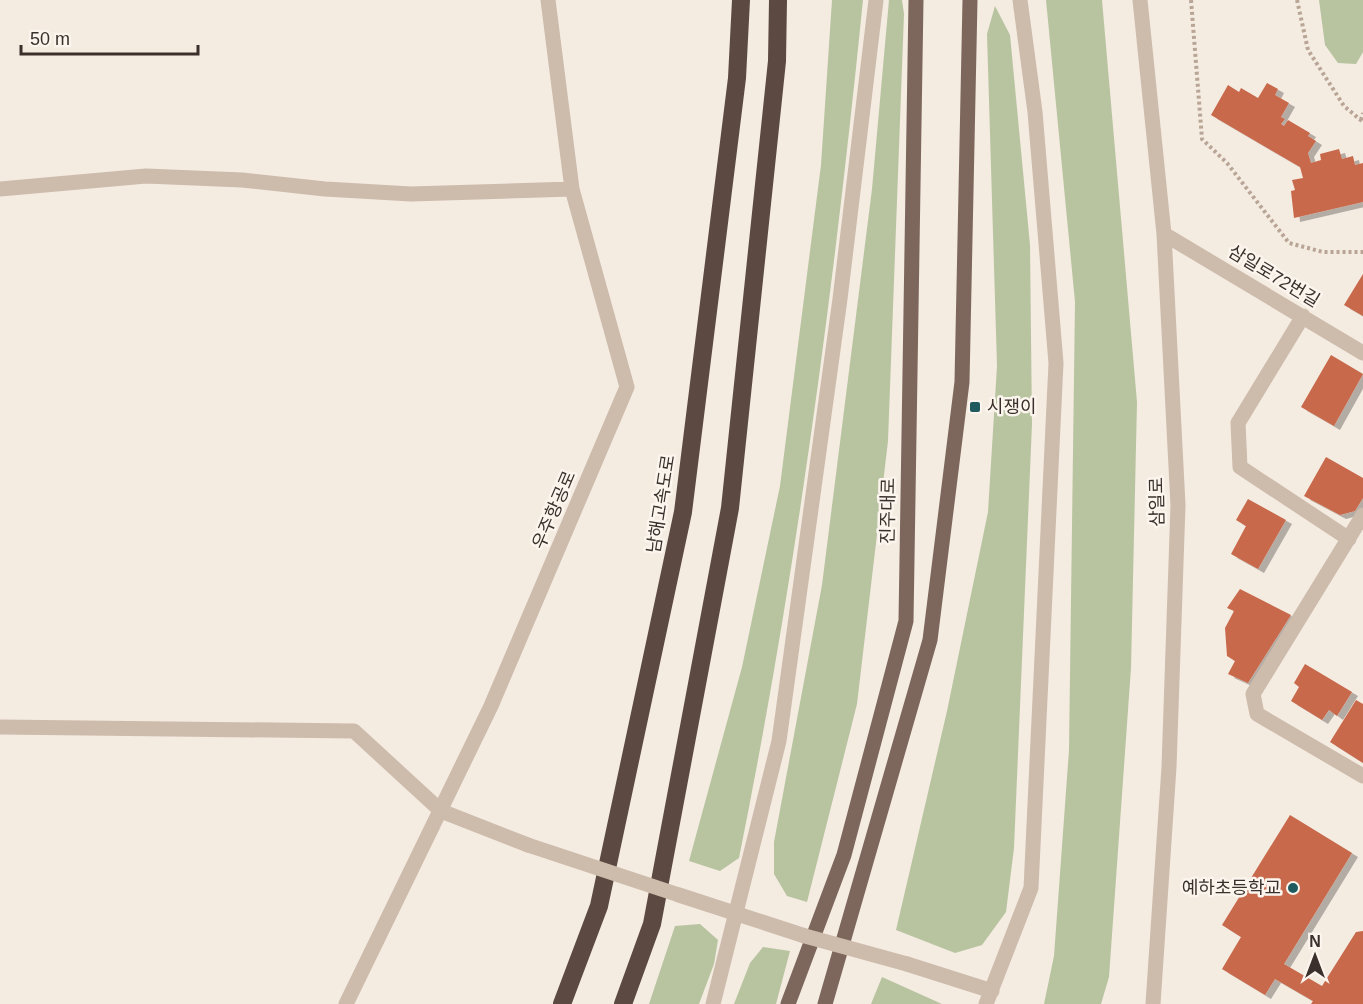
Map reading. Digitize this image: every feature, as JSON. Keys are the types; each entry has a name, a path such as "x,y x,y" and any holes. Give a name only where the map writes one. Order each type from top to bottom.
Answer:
{"highway":[{"name":"남해고속도로","path":"562,1004 599,906 684,512 737,78 741,0"},
{"path":"623,1004 652,924 730,508 777,62 778,0"}],"main road":[{"name":"진주대로","path":"788,1004 844,855 906,621 916,0"},
{"path":"825,1004 930,640 962,382 970,0"}],"street":[{"name":"우주항공로","path":"345,1004 441,811 495,695 627,387 572,189 548,0"},
{"path":"713,1004 780,741 840,300 876,0"},
{"path":"0,728 354,731 441,811 528,845 679,895 805,936 907,964 989,997 1031,888 1056,363 1035,112 1020,0"},
{"name":"삼일로","path":"1140,0 1164,234 1178,505 1169,767 1153,1004"},
{"path":"0,189 146,176 242,180 325,189 411,194 572,189"},
{"name":"삼일로72번길","path":"1164,234 1363,353"},
{"path":"1303,316 1238,423 1240,467 1349,539"},
{"path":"1363,515 1253,694 1257,714 1363,776"}],"path":[{"path":"1191,0 1202,139 1227,163 1289,243 1323,252 1363,252"},
{"path":"1298,0 1308,50 1344,106 1362,121"},
{"path":"1362,121 1363,113"}],"green space":[{"path":"832,0 863,0 826,323 796,538 760,752 739,858 720,871 689,861 742,667 780,486 821,165"},
{"path":"889,0 902,0 904,14 888,441 857,704 807,902 787,896 774,874 774,842 822,585 872,189"},
{"path":"1046,0 1102,0 1137,402 1131,668 1109,977 1101,1004 1044,1004 1054,956 1069,750 1075,302"},
{"path":"1319,0 1363,0 1363,52 1356,64 1338,63 1325,45"},
{"path":"995,6 1010,35 1030,245 1032,424 1014,848 1006,912 982,945 955,953 896,930 947,711 988,512 997,366 987,34"},
{"path":"700,924 718,940 714,964 699,1004 649,1004 675,926"},
{"path":"763,947 790,951 776,1004 734,1004 750,963"},
{"path":"882,977 942,1004 871,1004"}],"building":[{"path":"1267,83 1278,89 1275,95 1289,103 1281,117 1285,119 1281,124 1284,126 1288,120 1310,133 1308,136 1316,141 1308,153 1311,163 1321,160 1320,154 1339,149 1342,159 1353,156 1355,165 1363,163 1363,202 1294,218 1291,191 1295,190 1292,180 1303,178 1300,167 1211,115 1228,85 1239,92 1241,88 1258,98"},
{"path":"1363,274 1363,316 1344,305"},
{"path":"1331,355 1363,374 1334,426 1301,407"},
{"path":"1326,457 1363,478 1363,498 1355,511 1340,515 1304,496"},
{"path":"1248,499 1286,520 1258,569 1231,554 1246,526 1236,520"},
{"path":"1240,589 1291,615 1248,683 1228,674 1235,661 1227,656 1225,628 1234,611 1227,608"},
{"path":"1305,664 1352,692 1337,716 1329,710 1322,720 1291,701 1299,687 1294,683"},
{"path":"1356,700 1363,704 1363,763 1330,742"},
{"path":"1290,815 1352,853 1284,964 1322,986 1356,932 1363,931 1363,1004 1311,1004 1313,1001 1275,979 1265,995 1222,969 1241,937 1222,925"}],"place":[{"name":"시쟁이","path":"975,407"},
{"name":"예하초등학교","path":"1293,888"}]}
